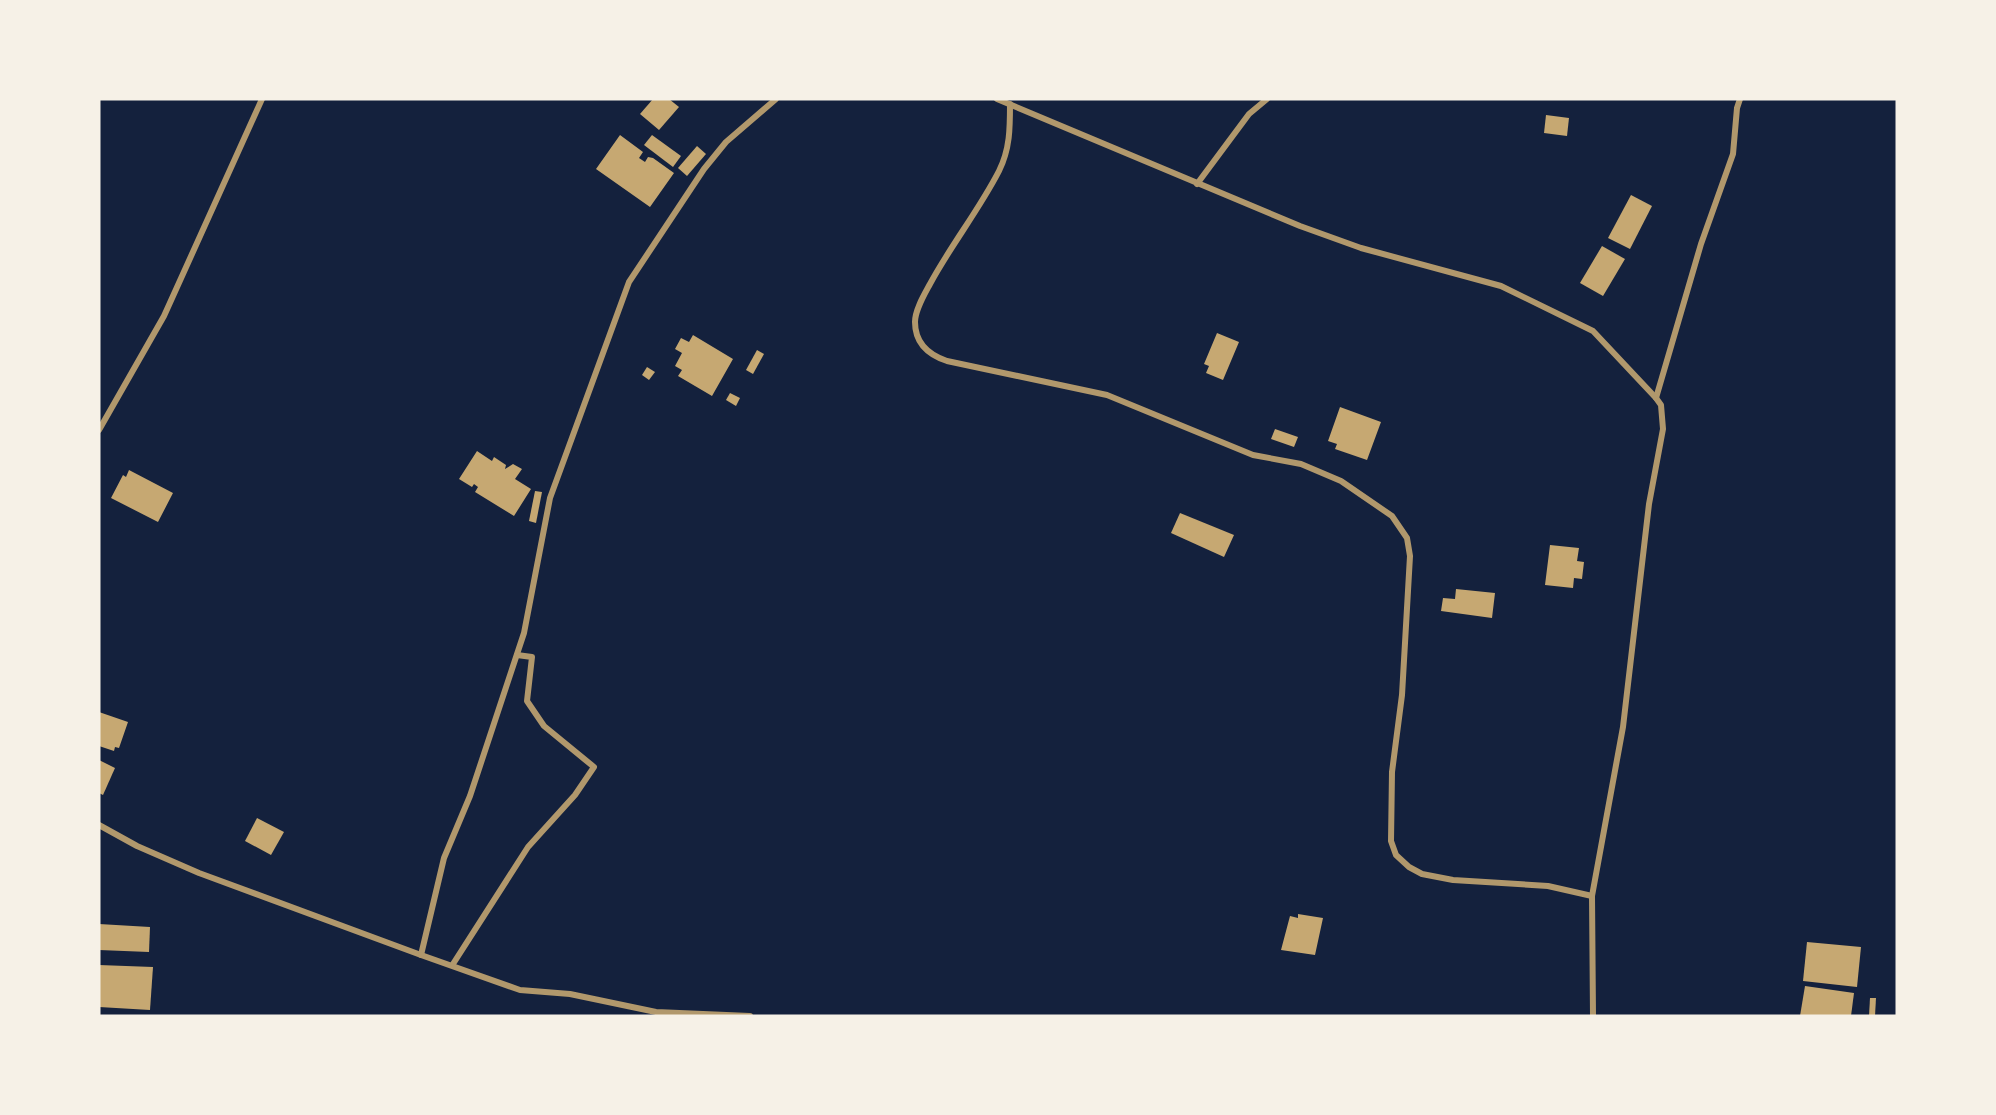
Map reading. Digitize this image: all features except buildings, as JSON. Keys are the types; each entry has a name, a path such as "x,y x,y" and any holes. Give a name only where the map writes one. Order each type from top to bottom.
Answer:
{"street":[{"path":"99,430 108,410 164,316 262,99"},
{"path":"421,955 444,858 470,796 517,655 533,589 550,498 629,282 719,151 747,122 776,99"},
{"path":"997,99 1197,184 1361,248 1501,286 1593,331 1661,405 1663,429 1649,504 1623,727 1592,896 1593,1016"},
{"path":"1197,184 1249,114 1267,99"},
{"path":"1656,398 1701,244 1733,154 1737,108 1740,99"},
{"path":"1010,104 1007,150 998,172 948,250 920,304 915,321 917,336 924,347 933,356 947,361 1107,395 1253,455 1278,457 1301,464 1341,481 1383,508 1402,530 1410,556 1402,695 1392,772 1391,840 1396,855 1409,867 1422,874 1477,883 1548,886 1592,896"},
{"path":"453,964 528,847 576,795 594,767 544,726 528,701 532,657 517,655"},
{"path":"99,825 137,846 199,873 520,990 570,994 656,1012 750,1016"}]}
